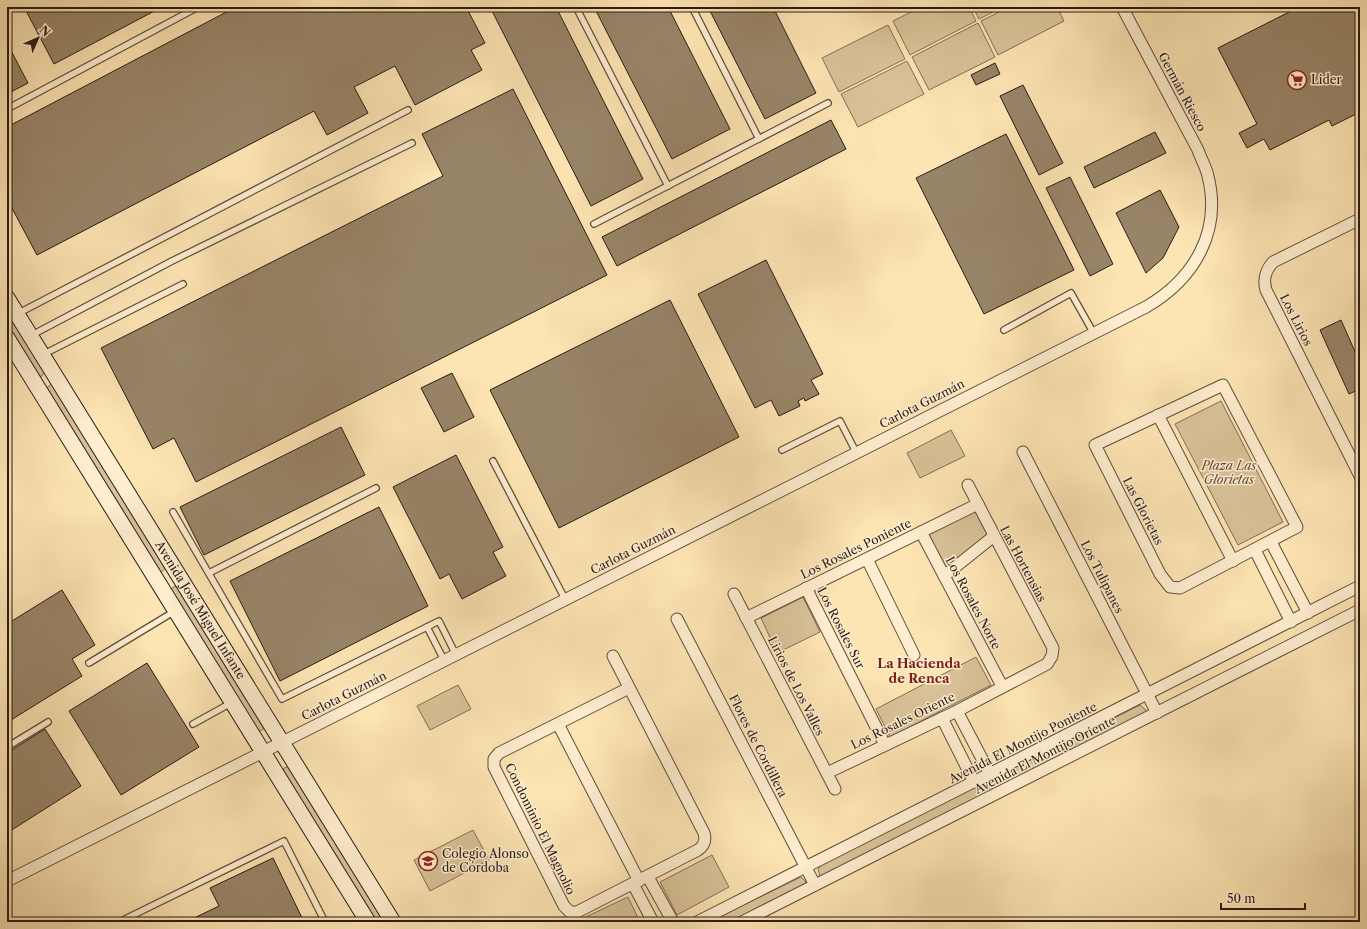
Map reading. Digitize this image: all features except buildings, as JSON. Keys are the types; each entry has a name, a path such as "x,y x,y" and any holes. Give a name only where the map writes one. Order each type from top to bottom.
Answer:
{"street":[{"name":"Germán Riesco","path":"1122,7 1198,150 1208,175 1211,192"},
{"name":"Carlota Guzmán","path":"7,881 1157,301 1185,277 1199,257 1208,236 1212,213 1211,192"},
{"name":"Los Lirios","path":"1360,219 1273,262 1266,272 1264,281 1266,290 1360,476"},
{"name":"Avenida José Miguel Infante","path":"7,298 393,922"},
{"name":"Avenida José Miguel Infante","path":"9,346 233,702 368,922"},
{"name":"Las Glorietas","path":"1223,385 1297,527 1271,542 1180,588 1170,587 1160,574 1095,444 1223,385"},
{"path":"1158,415 1233,560"},
{"name":"Los Tulipanes","path":"1023,452 1157,713"},
{"name":"Las Hortensias","path":"968,485 1053,648 1052,656"},
{"name":"Los Rosales Poniente","path":"746,618 978,504"},
{"name":"Los Rosales Norte","path":"921,532 1002,686"},
{"path":"944,576 994,536"},
{"path":"1271,542 1308,613"},
{"path":"1255,550 1291,622"},
{"path":"867,558 914,655"},
{"path":"157,582 169,581 176,571"},
{"name":"Avenida El Montijo Poniente","path":"697,922 1360,586"},
{"name":"Los Rosales Sur","path":"806,588 885,745"},
{"name":"Lirios de Los Valles","path":"734,594 835,789"},
{"name":"Avenida El Montijo Oriente","path":"742,922 1360,610"},
{"name":"Flores de Cordillera","path":"677,619 815,885"},
{"name":"Condominio El Magnolio","path":"613,656 705,836 704,843 701,848 640,881 577,912 570,912 564,906 494,767 494,759 499,753 629,688"},
{"name":"Los Rosales Oriente","path":"827,773 957,711 1002,686 1047,664 1052,656"},
{"path":"957,711 990,774"},
{"path":"942,718 974,782"},
{"path":"558,724 640,881 653,922"},
{"path":"640,881 673,922"}],"lane":[{"path":"7,108 198,7"},
{"path":"576,7 668,186"},
{"path":"692,7 760,139"},
{"path":"594,224 828,103"},
{"path":"16,314 408,110"},
{"path":"30,336 172,261 412,143"},
{"path":"42,356 183,284"},
{"path":"1004,330 1071,293 1093,332"},
{"path":"782,450 840,421 856,452"},
{"path":"493,461 565,599"},
{"path":"209,573 376,488"},
{"path":"173,512 282,699 439,621 456,655"},
{"path":"89,663 175,611"},
{"path":"427,626 444,660"},
{"path":"193,724 233,702"},
{"path":"7,747 48,722"},
{"path":"120,922 284,841 325,922"}],"green space":[{"path":"921,7 969,7 976,21 910,55 893,21"},
{"path":"973,7 1003,7 979,19"},
{"path":"1009,7 1057,7 1064,21 998,55 981,21"},
{"path":"978,23 995,57 929,90 912,57"},
{"path":"888,25 905,59 839,92 822,58"},
{"path":"907,61 924,94 858,127 841,94"},
{"path":"7,308 44,372 42,376 38,377 7,329"},
{"path":"53,383 167,567 159,574 45,389"},
{"name":"Plaza Las Glorietas","path":"1221,401 1283,522 1238,545 1175,424"},
{"path":"951,430 965,456 920,478 907,453"},
{"path":"975,511 988,536 946,569 928,535"},
{"path":"179,584 265,728 260,731 256,730 169,590"},
{"path":"803,597 820,632 777,653 761,618"},
{"path":"976,657 991,685 890,737 876,709"},
{"path":"458,685 471,709 430,730 417,706"},
{"path":"1140,705 1146,710 1146,713 825,876 820,876 818,869 824,863"},
{"path":"289,766 388,922 374,922 283,773 284,768"},
{"path":"473,830 489,860 430,891 414,860"},
{"path":"712,855 729,887 677,915 660,882"},
{"path":"801,877 806,882 803,886 733,922 709,922"},
{"path":"628,897 640,922 575,922"}],"place":[{"name":"Lider","path":"1297,80"},
{"name":"Colegio Alonso de Córdoba","path":"428,861"}],"district":[{"name":"La Hacienda de Renca","path":"919,670"}]}
